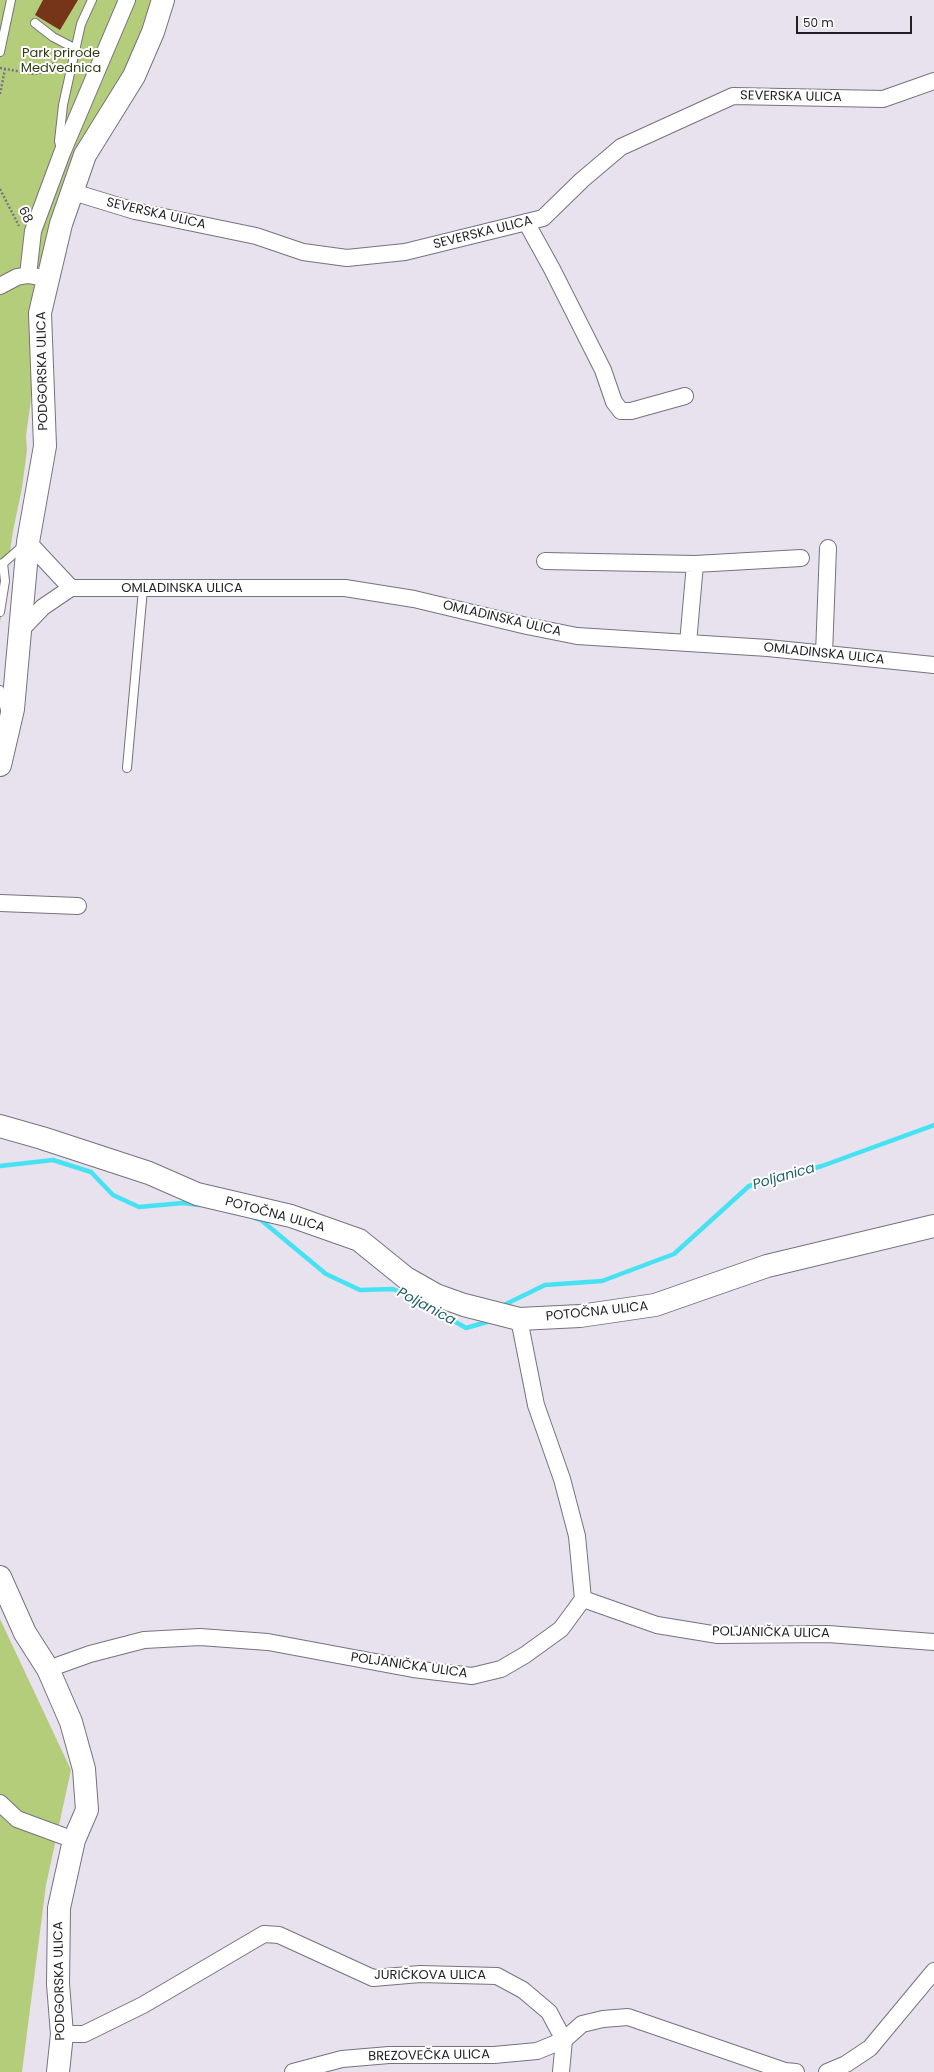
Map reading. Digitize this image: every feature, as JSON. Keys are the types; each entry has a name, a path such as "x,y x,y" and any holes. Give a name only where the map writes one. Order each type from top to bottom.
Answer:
{"main road":[{"name":"PODGORSKA ULICA","path":"0,764 13,709 28,542 45,446 38,277 61,224 85,155 134,76 153,32 163,0"},
{"name":"POTOČNA ULICA","path":"0,1126 149,1173 197,1194 291,1216 359,1240 406,1278 436,1296 505,1315 580,1316 655,1305 767,1266 934,1226"},
{"name":"PODGORSKA ULICA","path":"0,1577 25,1634 48,1669 71,1722 84,1769 87,1810 74,1840 59,1908 58,1984 62,2034 58,2072"}],"street":[{"path":"0,286 17,277 38,277 30,250 33,231 62,153 127,0"},
{"name":"SEVERSKA ULICA","path":"73,192 135,211 256,236 303,252 347,258 405,252 543,218 582,180 622,147 733,96 883,99 934,81"},
{"path":"526,222 552,268 604,370 614,402 622,411 631,411 685,396"},
{"path":"19,632 43,607 71,588 28,542"},
{"path":"824,654 828,548"},
{"path":"545,561 695,564 801,558"},
{"path":"688,643 695,564"},
{"name":"OMLADINSKA ULICA","path":"71,588 346,588 414,599 527,626 577,636 824,654 934,665"},
{"path":"0,903 78,906"},
{"path":"505,1315 562,1479 577,1536 583,1599"},
{"name":"POLJANIČKA ULICA","path":"48,1669 90,1654 144,1640 200,1637 268,1642 413,1669 472,1676 501,1669 525,1655 561,1629 583,1599 657,1625 718,1635 828,1634 934,1642"},
{"path":"0,1803 17,1819 74,1840"},
{"name":"JURIČKOVA ULICA","path":"62,2034 84,2034 97,2028 143,2005 264,1934 279,1935 373,1978 420,1974 496,1976 523,1990 549,2012 564,2040"},
{"path":"827,2072 846,2064 870,2048 934,1971"},
{"name":"BREZOVEČKA ULICA","path":"293,2072 342,2059 389,2055 494,2055 537,2051 564,2040 582,2024 603,2019 628,2017 784,2071 796,2072"},
{"path":"561,2072 564,2040"}],"lane":[{"path":"0,52 11,0"},
{"path":"62,153 59,141 61,119 81,24 92,0"},
{"path":"35,23 53,37 76,49"},
{"path":"0,612 5,581 2,564 28,542"},
{"path":"126,768 143,589"},
{"path":"0,690 9,726"}],"path":[{"path":"0,68 28,73 43,72 64,54"},
{"path":"0,94 5,69"},
{"name":"68","path":"0,189 30,250"}],"green space":[{"name":"Park prirode Medvednica","path":"0,0 172,0 148,29 58,198 26,436 27,450 22,488 13,531 0,623"},
{"path":"0,1619 71,1770 46,1885 22,2072 0,2072"}],"building":[{"path":"43,0 78,0 60,30 35,15"}],"waterway":[{"name":"Poljanica","path":"502,1309 506,1304 545,1285 602,1281 674,1254 749,1186 822,1166 934,1125"},
{"name":"Poljanica","path":"0,1166 53,1160 91,1172 113,1195 139,1207 183,1203 199,1205"},
{"name":"Poljanica","path":"255,1218 261,1220 326,1274 360,1290 393,1289 418,1300 466,1328 487,1322 491,1319"}]}
